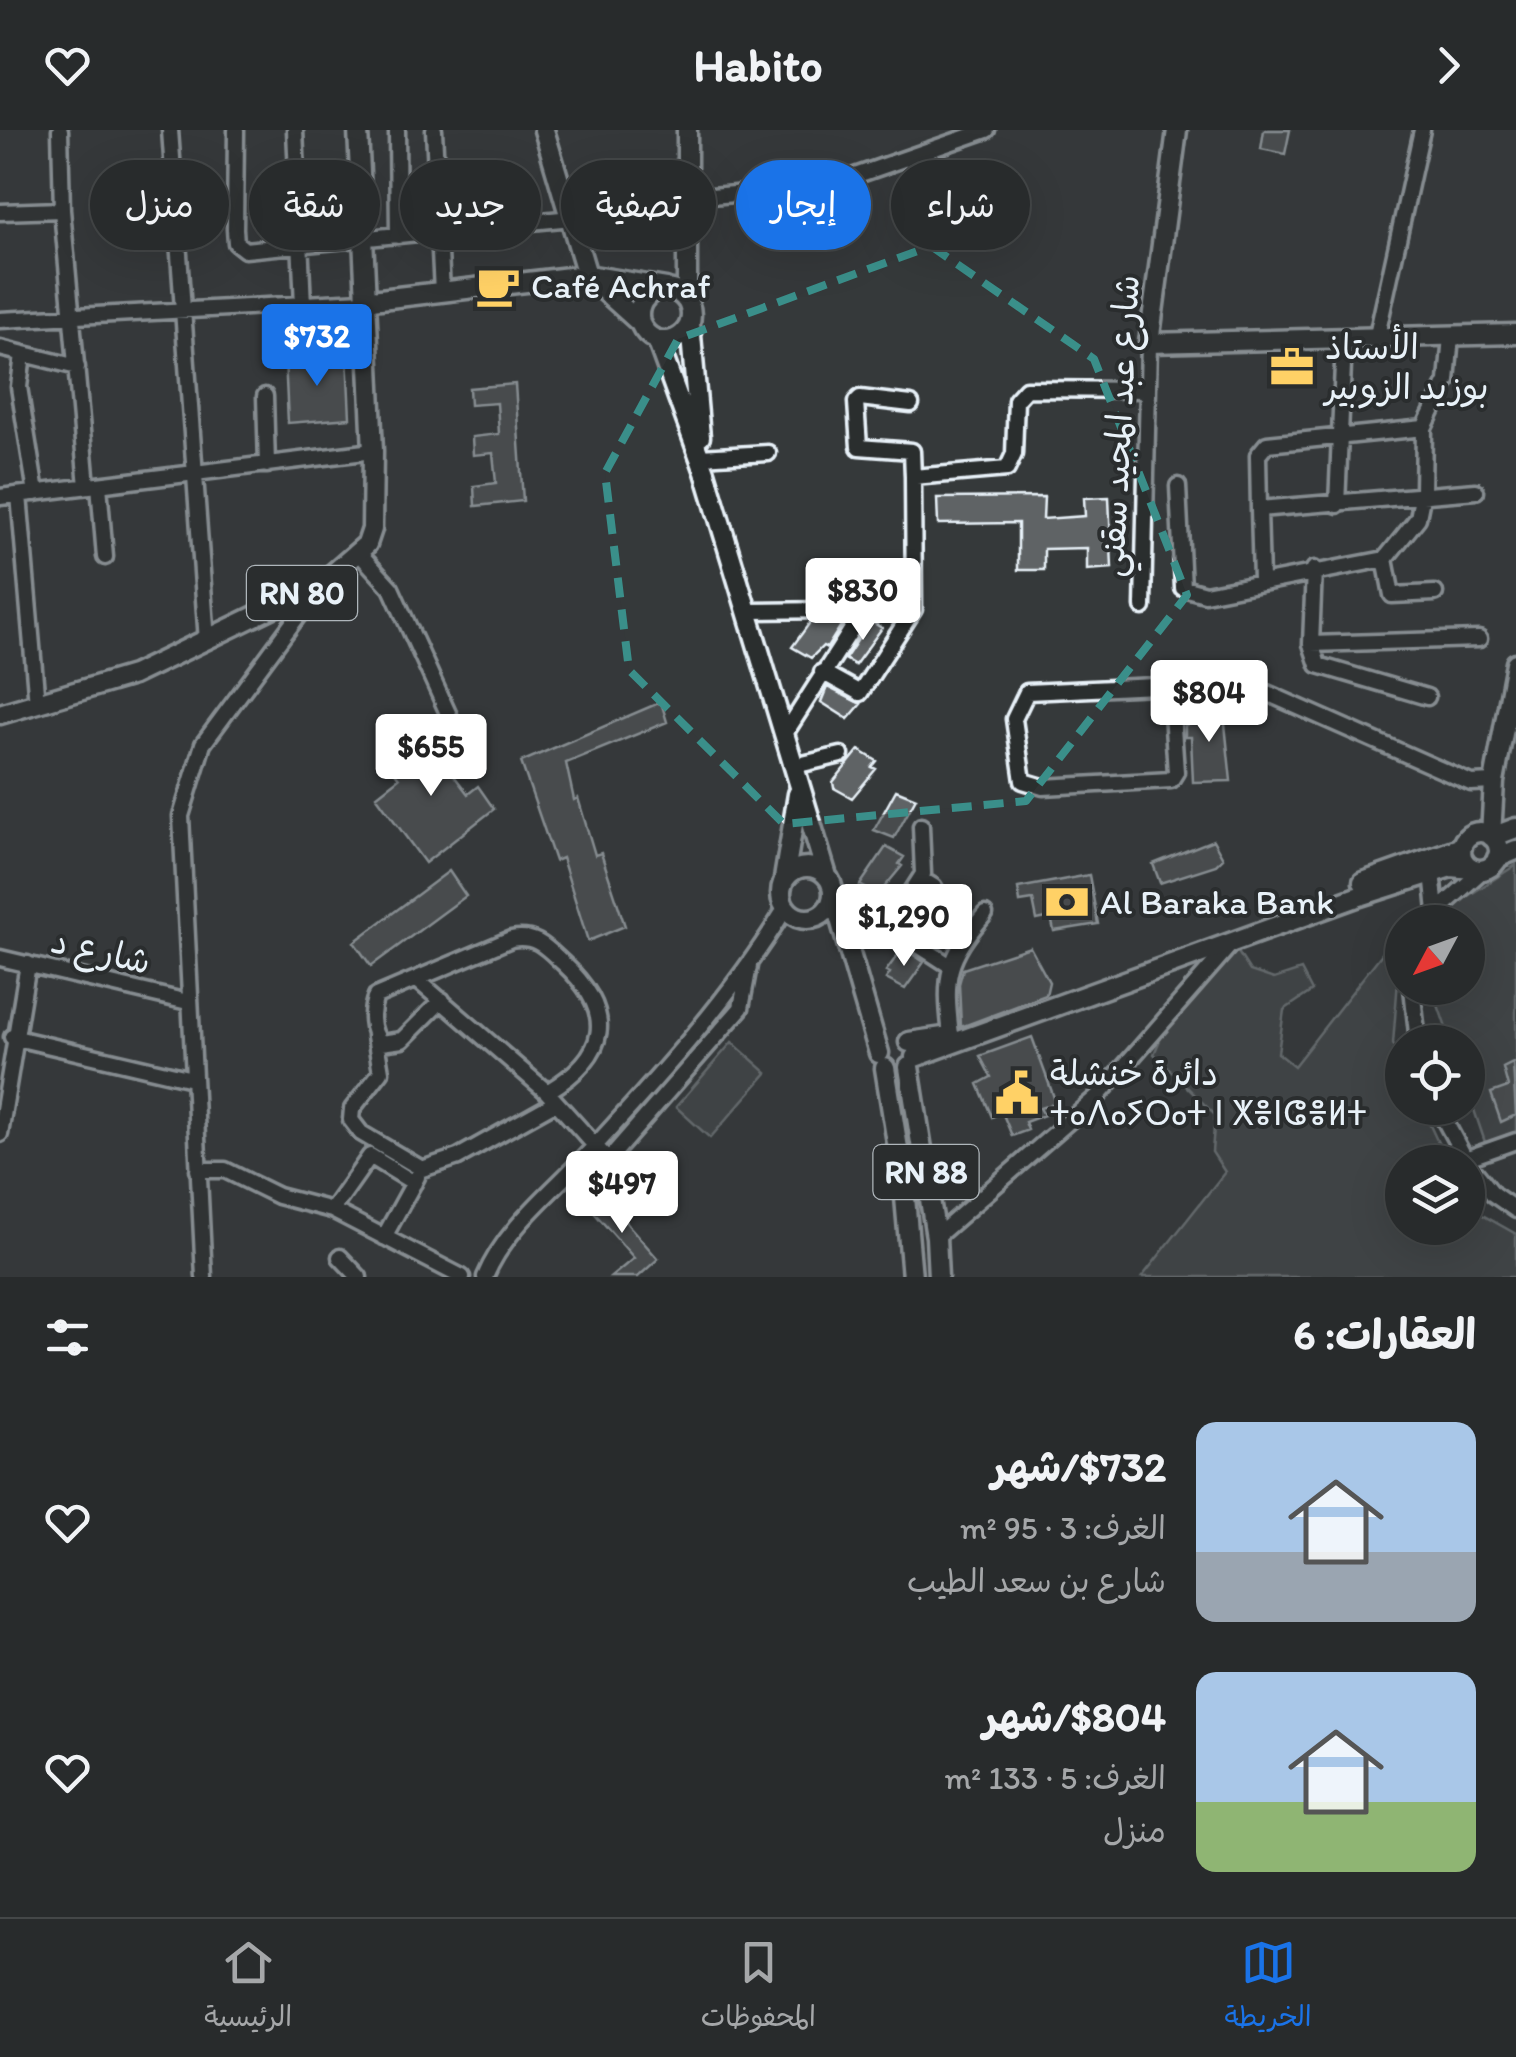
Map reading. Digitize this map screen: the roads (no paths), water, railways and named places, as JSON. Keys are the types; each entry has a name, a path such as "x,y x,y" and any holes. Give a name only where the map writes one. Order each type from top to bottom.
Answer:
{"main road":[{"path":"358,130 359,160"},
{"path":"544,130 561,183"},
{"path":"687,130 687,160"},
{"name":"شارع عبد المجيد سقني","path":"1149,343 1176,130"},
{"path":"361,250 364,301 588,275 666,288 687,300"},
{"path":"581,250 588,275 656,340 680,336 690,324 687,250"},
{"path":"640,322 644,298 666,288"},
{"name":"RN 80","path":"0,714 133,675 321,584 360,554 372,529 373,451 364,301"},
{"name":"RN 88","path":"690,324 702,462"},
{"path":"1149,343 1516,334"},
{"name":"RN 88","path":"656,340 702,462 786,732 846,943 884,1053 904,1186 912,1277"},
{"path":"1484,866 1480,838 1516,662"},
{"name":"RN 88","path":"784,879 799,788"},
{"path":"884,1053 894,1072 911,1056 951,1036 1480,838 1516,828"},
{"path":"1480,838 1463,858 1484,866"},
{"path":"884,1053 911,1056 1432,872 1484,866 1516,850"},
{"path":"794,914 824,914 830,885 804,867 784,879 780,894 794,914 846,943"},
{"name":"RN 88","path":"911,1056 938,1277"}],"street":[{"path":"60,130 62,210 76,367 105,557"},
{"path":"170,130 207,640"},
{"path":"236,130 236,243 249,249"},
{"path":"295,130 296,160"},
{"path":"380,238 398,236 398,130"},
{"path":"434,130 436,160"},
{"path":"716,196 826,186 963,133 987,130"},
{"path":"1376,340 1422,130"},
{"path":"0,212 62,210"},
{"path":"298,250 303,305"},
{"path":"441,250 442,292"},
{"path":"0,320 364,301"},
{"path":"1178,486 1182,588 1205,594 1385,558 1418,518 1423,492 1424,428 1447,382 1451,336"},
{"path":"1338,505 1344,341"},
{"name":"شارع عبد المجيد سقني","path":"1143,607 1149,343"},
{"path":"0,348 76,367"},
{"path":"23,354 19,387 36,492"},
{"path":"913,477 1008,469 1014,454 1016,400 1026,388 1146,390"},
{"path":"266,396 267,464"},
{"path":"822,672 860,693 914,609 912,451 859,447 856,402 860,398 911,404"},
{"path":"1261,580 1258,454 1263,446 1273,441 1424,428"},
{"path":"0,497 373,451"},
{"path":"702,462 768,454"},
{"path":"1259,509 1338,505 1423,492 1476,491"},
{"path":"19,495 37,704"},
{"path":"360,554 392,588 452,722"},
{"path":"1385,558 1392,596 1435,593"},
{"path":"1314,570 1311,644 1318,665 1427,698"},
{"path":"204,1277 181,816 197,756 218,720 321,584"},
{"path":"747,611 914,609"},
{"path":"786,732 864,610"},
{"path":"1311,644 1479,639"},
{"path":"1170,683 1176,772 1171,780 1036,787 1020,778 1014,719 1027,692 1170,683 1242,682 1470,783 1494,782"},
{"path":"794,766 841,755"},
{"path":"920,826 926,855 921,879 893,922 896,930 949,965"},
{"path":"1446,905 1484,866"},
{"path":"1432,872 1433,905"},
{"path":"916,944 940,898 940,893 921,879"},
{"path":"492,1275 500,1244 594,1148 794,914"},
{"path":"951,1036 945,987 949,965 985,914"},
{"path":"384,1238 418,1176 458,1157 550,1098 586,1062 598,1040 600,1012 594,994 542,943 527,936 511,939 376,996 371,1008 382,1072 352,1108 351,1120 418,1176"},
{"path":"936,1237 1099,1095 1232,943"},
{"name":"شارع د","path":"0,958 188,1002"},
{"path":"0,1134 12,1037 28,964"},
{"path":"416,979 550,1098 594,1148"},
{"path":"375,1036 381,1042 402,1040 442,1000"},
{"path":"12,1037 192,1080"},
{"path":"1485,1153 1516,1141"},
{"path":"332,1210 370,1156 418,1176"},
{"path":"198,1170 225,1170 278,1196 332,1210 462,1277"},
{"path":"1485,1184 1516,1210"},
{"path":"340,1257 359,1277"}],"place":[{"name":"Café Achraf","path":"498,286"},
{"name":"الأستاذ بوزيد الزوبير","path":"1292,367"},
{"name":"Al Baraka Bank","path":"1067,902"},
{"name":"دائرة خنشلة ⵜⴰⴷⴰⵢⵔⴰⵜ ⵏ ⵅⴻⵏⵛⴻⵍⵜ","path":"1017,1093"}]}
